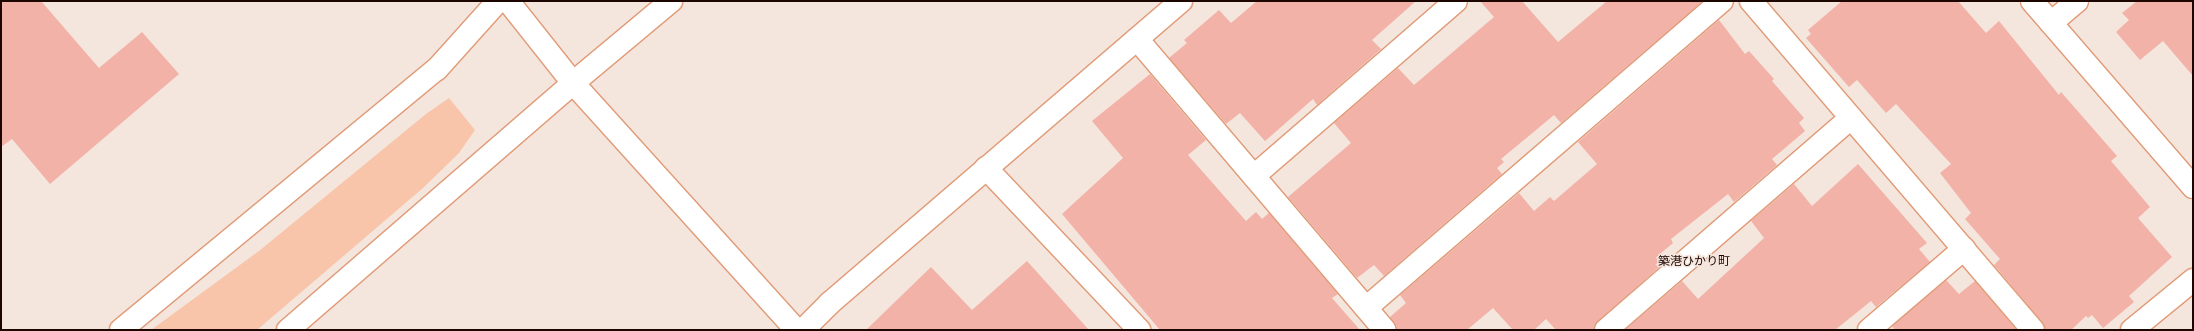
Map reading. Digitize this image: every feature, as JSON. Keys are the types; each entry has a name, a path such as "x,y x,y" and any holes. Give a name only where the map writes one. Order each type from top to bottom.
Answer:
{"street":[{"path":"121,330 437,69 498,1"},
{"path":"508,1 573,84 796,330"},
{"path":"288,330 671,1"},
{"path":"803,330 830,303 1181,1"},
{"path":"1254,176 1456,1"},
{"path":"1366,308 1722,1"},
{"path":"1751,1 2033,330"},
{"path":"2032,1 2193,187"},
{"path":"2051,23 2078,1"},
{"path":"1137,39 1385,330"},
{"path":"1606,330 1852,118"},
{"path":"986,168 1139,330"},
{"path":"1869,330 1964,249"},
{"path":"2132,330 2193,280"}],"shaded area":[{"path":"449,98 475,130 459,153 423,188 257,330 151,330 259,251 426,114"}],"building":[{"path":"1,1 41,1 99,68 142,32 179,74 50,184 12,139 1,147"},
{"path":"1257,1 1416,1 1372,40 1381,49 1317,105 1313,99 1265,141 1240,113 1226,124 1169,58 1187,43 1184,40 1219,10 1231,23"},
{"path":"1480,1 1522,1 1558,42 1607,1 1703,1 1561,123 1554,115 1501,159 1504,162 1497,168 1502,174 1384,276 1374,265 1357,278 1288,197 1351,143 1334,123 1398,68 1414,85 1494,17"},
{"path":"1842,1 1958,1 1986,33 1999,21 2059,95 2061,92 2117,156 2111,161 2150,207 2138,218 2172,257 2129,296 2134,302 2103,328 2092,315 2088,318 2086,316 2071,330 2045,330 2042,322 1994,265 2000,259 1965,219 1971,213 1940,173 1951,164 1896,104 1886,113 1857,80 1849,87 1806,38 1811,34 1808,30"},
{"path":"2137,1 2193,1 2193,76 2163,41 2140,60 2116,32 2129,20 2122,13"},
{"path":"1719,20 1745,54 1749,51 1774,79 1772,81 1804,118 1799,123 1805,131 1772,159 1777,165 1734,202 1728,194 1671,239 1673,243 1661,253 1663,255 1661,257 1665,262 1598,321 1594,330 1556,330 1546,319 1534,330 1513,330 1493,308 1467,330 1397,330 1390,317 1406,303 1400,295 1519,193 1534,211 1550,197 1554,201 1597,164 1578,142"},
{"path":"1150,74 1206,140 1188,155 1246,221 1256,212 1262,219 1269,213 1338,294 1332,298 1360,330 1160,330 1062,214 1123,158 1092,121"},
{"path":"1858,164 1927,243 1919,249 1930,262 1876,307 1871,301 1835,330 1625,330 1682,281 1698,299 1764,238 1751,221 1794,184 1812,206"},
{"path":"1027,261 1089,330 866,330 931,267 972,310"},
{"path":"1946,280 1959,294 1975,281 2017,330 1895,330 1892,326"}],"district":[{"name":"築港ひかり町","path":"1694,262"}]}
